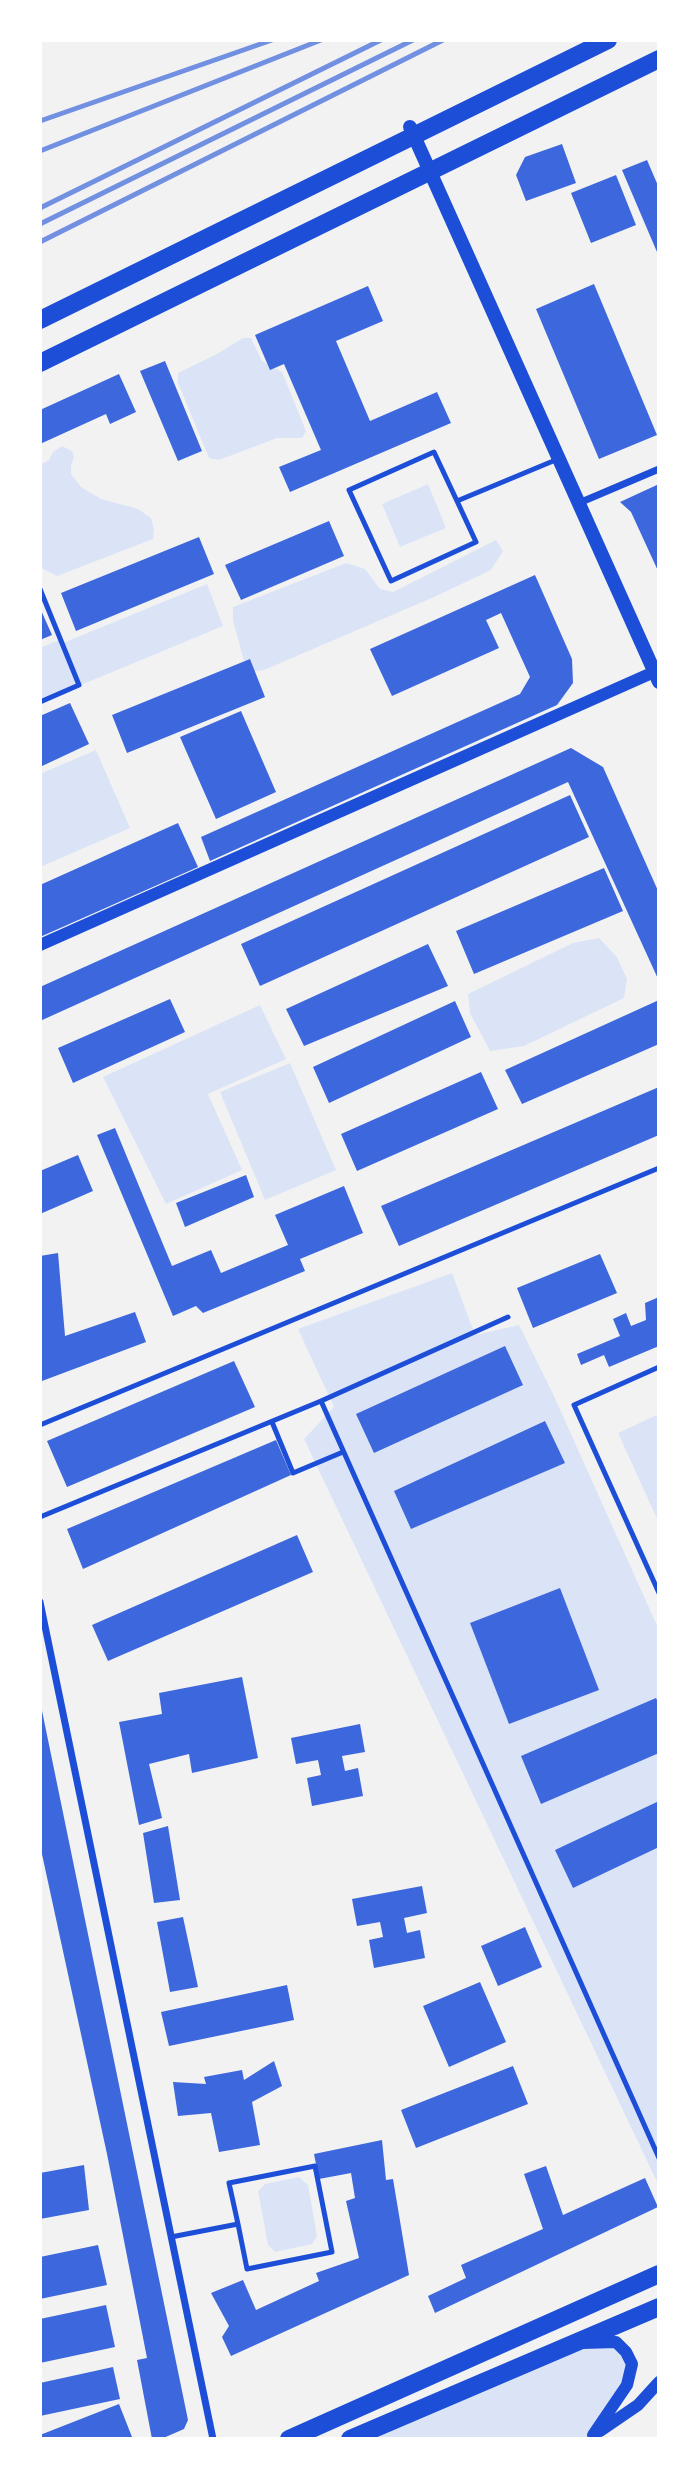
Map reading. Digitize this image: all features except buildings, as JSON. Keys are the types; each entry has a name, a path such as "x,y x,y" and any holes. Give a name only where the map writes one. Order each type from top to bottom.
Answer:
{"main road":[{"path":"40,320 412,132 608,40"},
{"path":"40,363 659,59"},
{"path":"412,132 657,675"},
{"path":"289,2439 659,2274"},
{"path":"350,2439 659,2307"}],"street":[{"path":"578,503 659,469"},
{"path":"40,946 657,675"},
{"path":"40,1602 213,2439"},
{"path":"575,2343 616,2342 626,2352 632,2364 627,2385 596,2436"},
{"path":"596,2436 638,2405 659,2382"}],"lane":[{"path":"435,452 457,501 476,542 391,581 349,490 435,452"},
{"path":"457,501 558,459"},
{"path":"40,589 79,685 40,702"},
{"path":"40,1425 659,1168"},
{"path":"40,1517 272,1422 508,1317"},
{"path":"659,1367 574,1405 659,1593"},
{"path":"321,1401 659,2158"},
{"path":"272,1422 293,1473 343,1452"},
{"path":"315,2166 332,2252 247,2269 238,2224 229,2183 315,2166"},
{"path":"171,2237 238,2224"}],"shaded area":[{"path":"243,338 251,338 262,361 282,372 306,431 302,438 277,438 219,460 209,458 178,383 178,373"},
{"path":"62,446 72,451 74,457 71,474 81,487 101,499 138,509 151,518 153,539 57,576 43,569 40,561 40,465"},
{"path":"428,484 446,528 400,547 382,504"},
{"path":"496,540 503,551 491,570 264,670 247,672 233,621 233,607 346,563 365,569 380,589 393,592"},
{"path":"207,584 223,626 40,702 40,648 61,639 63,643"},
{"path":"96,750 130,828 40,867 40,774"},
{"path":"599,938 617,957 627,979 624,998 524,1046 490,1051 470,1013 468,994 573,943"},
{"path":"260,1005 286,1059 208,1094 242,1170 166,1204 103,1077"},
{"path":"290,1063 336,1170 265,1200 220,1092"},
{"path":"452,1273 475,1335 519,1325 553,1394 659,1630 659,2186 304,1439 334,1407 298,1329"},
{"path":"659,1414 659,1523 618,1433"},
{"path":"299,2177 308,2185 317,2236 312,2244 275,2252 268,2245 258,2191 265,2184"},
{"path":"616,2342 632,2364 593,2435 588,2439 350,2439 575,2343"}],"railway":[{"path":"40,121 272,40"},
{"path":"40,151 321,40"},
{"path":"40,208 381,40"},
{"path":"40,224 413,40"},
{"path":"40,242 443,40"}]}
